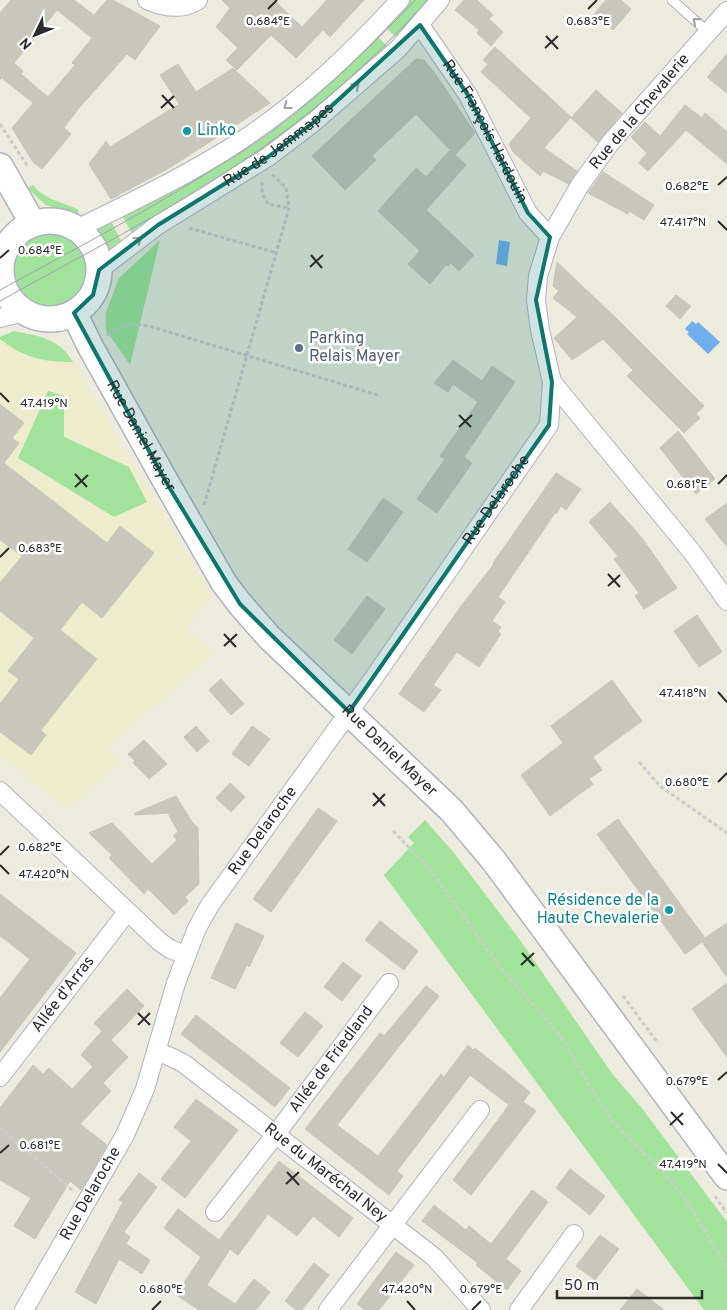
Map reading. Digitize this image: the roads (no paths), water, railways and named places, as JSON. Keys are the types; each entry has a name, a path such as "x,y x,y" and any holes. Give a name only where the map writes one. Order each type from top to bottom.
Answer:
{"main road":[{"path":"0,166 33,224"},
{"path":"56,221 77,229 93,246 99,270 98,283 93,295 74,313 62,318 48,319 35,317 24,312 12,302 4,288 1,276 1,262 7,245 18,232 33,224 56,221"},
{"name":"Rue Daniel Mayer","path":"74,313 90,346 224,583 269,637 452,811 494,861 727,1177"}],"street":[{"path":"147,0 164,6 178,7 190,5 198,0"},
{"name":"Rue de Jemmapes","path":"77,229 133,203 191,172 243,140 305,92 348,54 399,0"},
{"name":"Rue de Jemmapes","path":"99,270 158,225 268,156 314,122 398,49 440,0"},
{"name":"Rue de la Chevalerie","path":"720,24 611,142 580,185 550,237 538,276 536,300 540,330 552,382 646,494 727,601"},
{"name":"Rue François Hardouin","path":"420,25 468,95 531,217 550,237"},
{"path":"0,318 24,312"},
{"name":"Rue Delaroche","path":"24,1310 124,1135 146,1089 176,983 186,955 210,905 349,712 549,425 552,382"},
{"path":"0,791 128,912 170,949 186,955"},
{"name":"Allée d'Arras","path":"0,1077 128,912"},
{"name":"Allée de Friedland","path":"215,1212 276,1134 388,983"},
{"name":"Rue du Maréchal Ney","path":"158,1051 183,1063 434,1257 480,1310"},
{"path":"328,1310 480,1110"},
{"path":"518,1310 574,1234"}],"lane":[{"path":"672,0 720,24"}],"water":[{"path":"499,240 510,242 507,266 496,264"},
{"path":"692,321 696,324 698,322 720,342 708,354 687,334 689,332 685,329"}],"tram line":[{"path":"0,290 148,209 259,139 283,122 352,64 415,0"},
{"path":"0,301 181,200 266,145 339,88 385,45 428,0"}],"place":[{"name":"Linko","path":"187,131"},
{"name":"Parking Relais Mayer","path":"299,348"},
{"name":"Résidence de la Haute Chevalerie","path":"669,910"}]}
